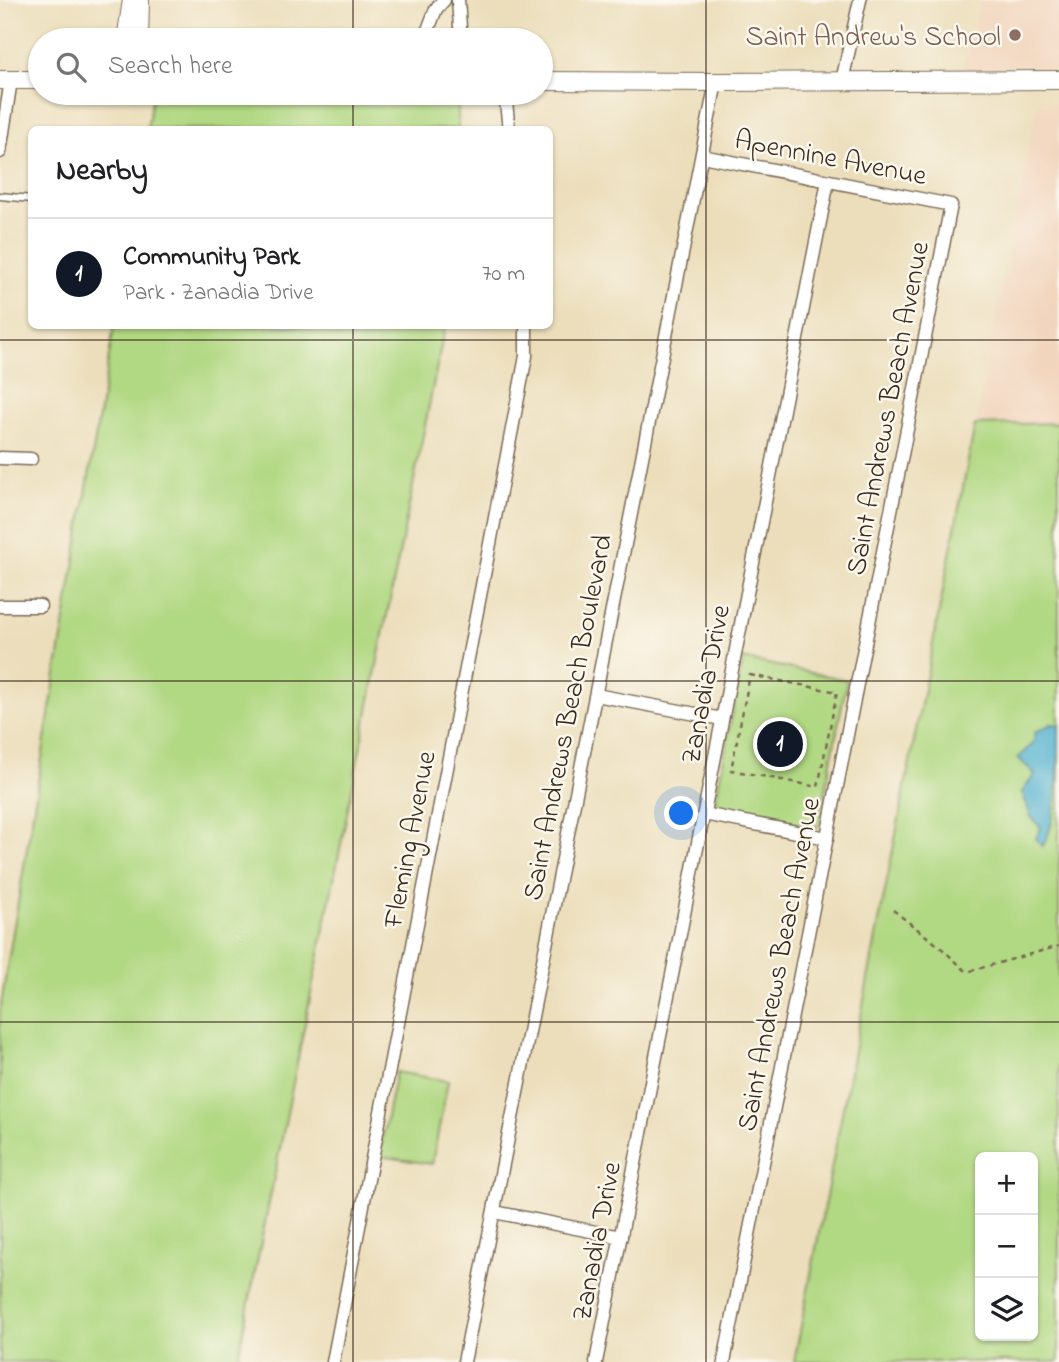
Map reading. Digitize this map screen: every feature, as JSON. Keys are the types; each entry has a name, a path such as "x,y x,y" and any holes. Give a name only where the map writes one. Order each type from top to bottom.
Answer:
{"main road":[{"path":"6,80 28,80"},
{"path":"553,81 1059,80"}],"street":[{"path":"127,28 131,0"},
{"path":"140,28 141,0"},
{"path":"429,28 436,9 444,0"},
{"path":"458,0 460,28"},
{"path":"842,81 860,0"},
{"path":"0,152 6,80"},
{"name":"Saint Andrews Beach Boulevard","path":"464,1362 716,82"},
{"path":"506,105 509,126"},
{"name":"Apennine Avenue","path":"702,156 951,205"},
{"name":"Zanadia Drive","path":"596,1362 828,181"},
{"name":"Saint Andrews Beach Avenue","path":"724,1362 951,205"},
{"name":"Fleming Avenue","path":"333,1362 526,356 526,329"},
{"path":"0,458 31,459"},
{"path":"0,606 40,606"},
{"path":"596,695 722,719"},
{"path":"704,814 827,838"},
{"path":"494,1212 621,1237"}],"lane":[{"path":"0,196 28,199"}],"path":[{"path":"750,675 837,692 818,787 731,770 750,675"},
{"path":"893,910 967,972 1059,946"}],"shaded area":[{"name":"Saint Andrew's School","path":"980,0 1059,0 1059,69 963,70"},
{"path":"1059,104 1059,423 975,425 1037,105"}],"green space":[{"path":"151,105 458,105 458,126 148,126"},
{"path":"114,329 444,329 237,1362 0,1362 0,1010"},
{"path":"1059,423 1059,1362 794,1362 975,425"},
{"path":"743,659 847,680 818,828 714,808"},
{"path":"396,1072 448,1081 432,1164 379,1156"}],"water":[{"path":"1051,724 1059,725 1057,789 1052,822 1042,847 1036,838 1041,828 1031,817 1022,792 1035,774 1018,758 1034,742 1034,733"}],"place":[{"name":"Saint Andrew's School","path":"1015,35"},
{"name":"Community Park","path":"780,744"}]}
